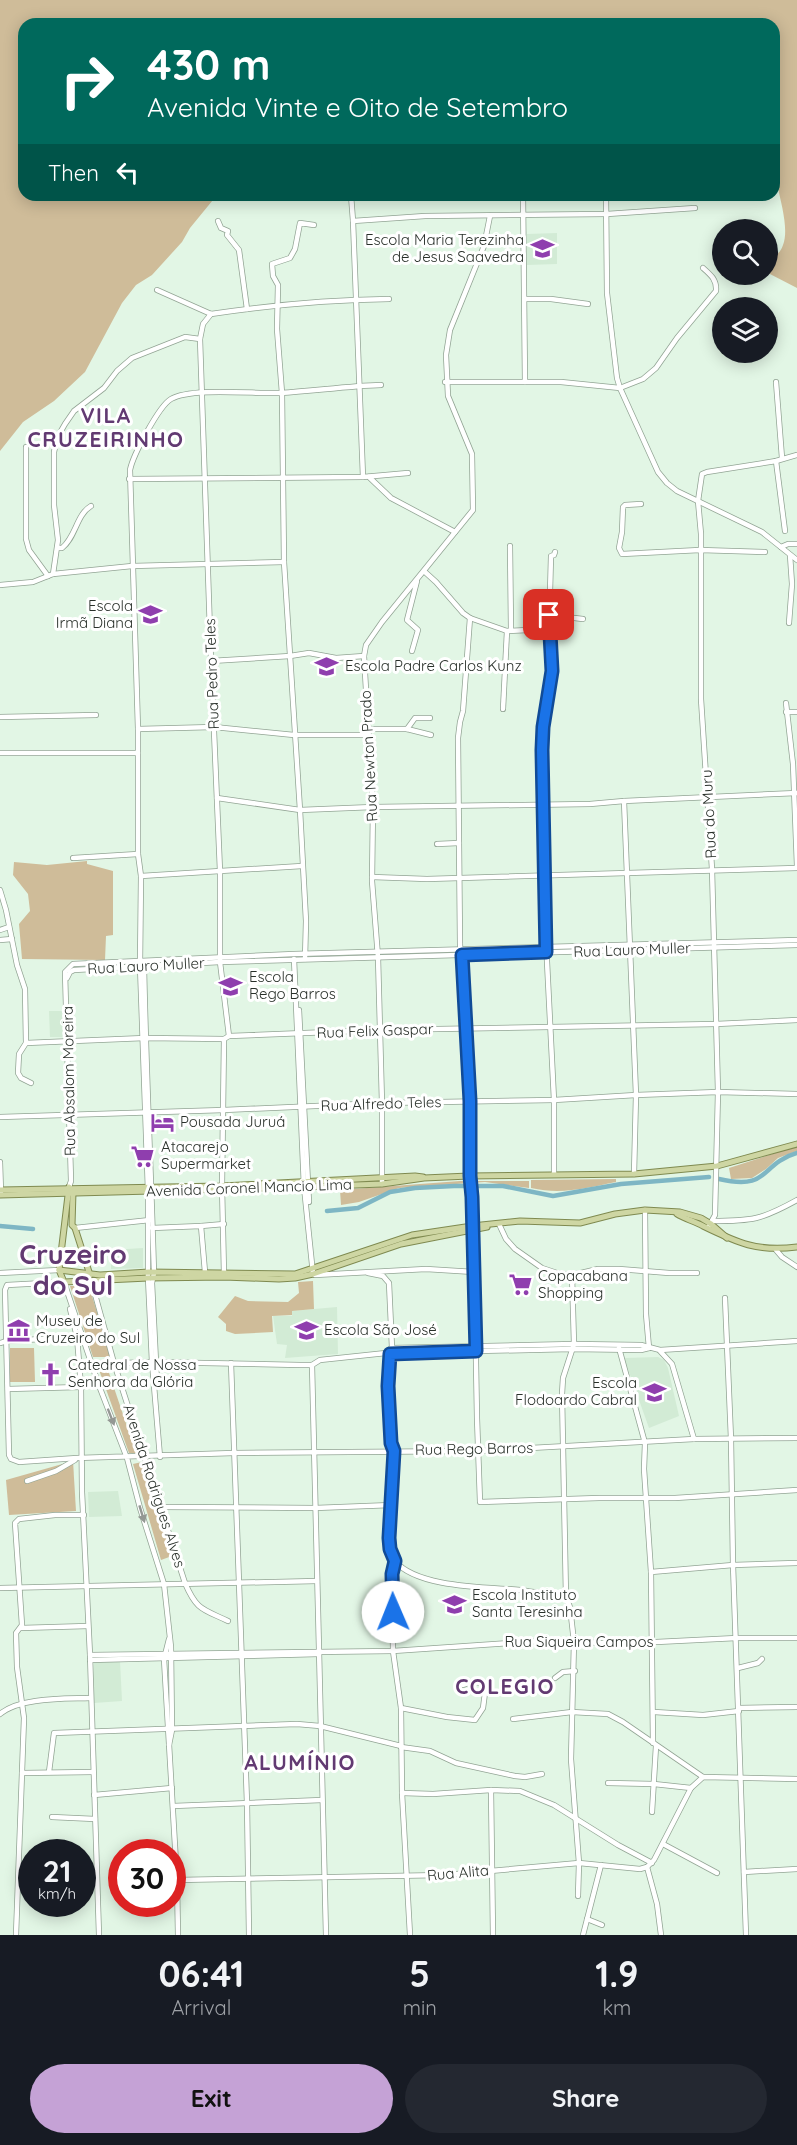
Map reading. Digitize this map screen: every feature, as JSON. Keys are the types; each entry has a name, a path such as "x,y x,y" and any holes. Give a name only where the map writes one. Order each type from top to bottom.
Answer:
{"main road":[{"name":"Avenida Coronel Mancio Lima","path":"1,1192 70,1188 222,1188 470,1176 634,1174 717,1166 797,1144"},
{"name":"Avenida Rodrigues Alves","path":"70,1188 75,1229 90,1277"},
{"path":"70,1188 59,1270 90,1277"},
{"path":"64,1282 100,1275 314,1273 412,1235 520,1221 580,1223 615,1214 645,1210 685,1214 709,1224 727,1238 759,1248 776,1250 797,1246"},
{"path":"66,1225 75,1229 70,1236 64,1230 66,1225"},
{"name":"Avenida Rodrigues Alves","path":"59,1270 64,1282"},
{"path":"151,1275 205,1272 224,1275"}],"street":[{"path":"351,201 359,386 366,477 391,498 455,532"},
{"path":"523,201 525,382"},
{"path":"606,201 607,293 620,388 662,478 676,491 748,524 781,546 797,560"},
{"path":"353,221 416,216 606,214 695,208"},
{"name":"Rua Newton Prado","path":"382,1180 380,1030 372,877 373,807 364,657 370,638 473,510 473,463 470,447 448,396 445,372 450,330 484,246 490,216"},
{"path":"218,222 221,228 228,231 227,236 239,250 247,309"},
{"path":"305,956 306,921 284,561 282,393 277,329 278,285 273,276 272,264 291,258 300,223 314,225"},
{"path":"446,382 578,383 620,388 643,379 656,368 684,329 716,291 716,282 703,268"},
{"path":"157,290 211,314 278,306 389,299"},
{"path":"526,299 551,299 588,304"},
{"name":"Rua Pedro Teles","path":"211,314 203,324 200,339 210,661 220,871 221,959 227,1037 222,1188 224,1275"},
{"path":"50,575 58,548 54,505 54,452 57,438 74,411 97,394 117,371 136,355 185,337 200,339"},
{"path":"104,375 111,380"},
{"path":"776,382 782,459"},
{"path":"160,1457 143,1039 141,876 138,854 138,729 129,479 132,460 162,406 174,397 203,393 282,393 381,385"},
{"path":"26,447 26,540 29,550 50,575"},
{"path":"785,531 776,461 797,455"},
{"name":"Rua do Muru","path":"709,1224 717,1166 718,1092 712,869 701,699 698,501 702,474 776,461"},
{"path":"129,479 366,477 408,473"},
{"path":"641,504 623,507 619,548 620,553 625,555 700,550 765,552"},
{"path":"58,548 62,548 69,542 83,512 91,506"},
{"path":"781,546 797,544"},
{"path":"503,709 509,630 510,546"},
{"path":"554,1174 554,1100 542,803 543,727 552,671 549,629 551,556 555,552"},
{"path":"789,623 792,584 790,555"},
{"path":"0,585 33,582 50,575 132,566 284,561"},
{"path":"425,572 463,614 470,618 509,630 549,629"},
{"path":"412,651 418,630 406,620 417,578"},
{"path":"549,615 583,619"},
{"path":"470,618 464,702 458,738 458,805 461,952 470,1101 470,1176 480,1502 646,1499 797,1490"},
{"path":"210,661 290,657 309,653 336,658 364,657"},
{"path":"372,877 427,879 797,867 796,793 786,703"},
{"path":"786,712 797,712"},
{"path":"0,717 96,716"},
{"path":"407,729 415,718 430,718"},
{"path":"138,729 214,727 294,735 368,735"},
{"path":"367,729 407,729 431,735"},
{"path":"0,753 138,753"},
{"path":"217,798 300,810 542,803 590,804 796,793"},
{"path":"624,801 636,1095 634,1174"},
{"path":"436,844 459,843"},
{"path":"73,858 138,854"},
{"path":"141,876 302,866"},
{"path":"0,890 17,965 26,989 27,1043 18,1054 18,1066 21,1078 31,1083"},
{"path":"0,930 9,927"},
{"path":"0,940 12,939"},
{"name":"Rua Lauro Muller","path":"66,981 65,972 73,964 713,945 797,940"},
{"name":"Rua Lauro Muller","path":"713,945 797,945"},
{"path":"295,957 302,1107 314,1273 368,1273 426,1269 474,1272"},
{"name":"Rua Absalom Moreira","path":"66,981 70,1188"},
{"name":"Rua Felix Gaspar","path":"27,1043 380,1030 716,1024 797,1020"},
{"name":"Rua Alfredo Teles","path":"0,1117 382,1103 554,1100 718,1092 797,1094"},
{"path":"0,1162 1,1192"},
{"path":"709,1224 756,1220 797,1200"},
{"path":"645,1210 649,1348"},
{"path":"75,1229 150,1220"},
{"path":"151,1228 224,1224"},
{"path":"497,1224 506,1239 528,1259 542,1268 557,1273 572,1275 598,1269 697,1273"},
{"path":"201,1226 205,1272"},
{"path":"776,1250 797,1267"},
{"path":"0,1273 59,1270"},
{"path":"368,1273 383,1276 389,1283 392,1348 388,1353 389,1409 391,1443 394,1451 389,1538 390,1549 395,1561 413,1574 455,1586 522,1590 566,1597"},
{"path":"572,1275 573,1346 563,1378 563,1446 566,1597 570,1607 575,1671 571,1760 579,1863 578,1896"},
{"name":"Avenida Rodrigues Alves","path":"90,1277 114,1363 185,1583 200,1608 228,1621"},
{"path":"0,1402 8,1401 7,1341 3,1326 4,1290 7,1285 64,1282"},
{"name":"Avenida Rodrigues Alves","path":"64,1282 98,1383 127,1458 164,1584 169,1639 167,1657 169,1745 175,1839"},
{"path":"67,1294 76,1337 81,1387 80,1458 90,1658 95,1839"},
{"path":"725,1298 746,1935"},
{"path":"0,1343 76,1337"},
{"path":"92,1364 155,1362 312,1365 320,1360 388,1353 641,1345 660,1350 797,1341"},
{"path":"619,1347 645,1443 655,1745 652,1812"},
{"path":"392,1348 476,1349"},
{"path":"660,1350 672,1364 694,1439"},
{"path":"231,1363 249,1935"},
{"path":"312,1365 326,1935"},
{"path":"8,1389 81,1387 98,1383"},
{"name":"Rua Rego Barros","path":"8,1401 9,1455 11,1459 19,1462 80,1458 314,1452 478,1451 694,1439 797,1438"},
{"path":"27,1481 56,1471 80,1458"},
{"path":"161,1507 315,1508 392,1505"},
{"path":"21,1628 15,1520 55,1515 84,1515"},
{"path":"395,1561 392,1574 393,1651 401,1708 402,1792 411,1935"},
{"path":"651,1572 733,1565 797,1563"},
{"path":"0,1588 317,1581"},
{"path":"16,1935 24,1718 17,1667 16,1633 21,1628 88,1626"},
{"name":"Rua Siqueira Campos","path":"90,1658 393,1651 515,1641 616,1644 737,1638 797,1638"},
{"path":"738,1668 758,1664 762,1659"},
{"path":"555,1678 563,1672 575,1671"},
{"path":"401,1708 475,1720 483,1708 486,1685 482,1683 463,1685"},
{"path":"0,1714 10,1707 23,1704 90,1698"},
{"path":"654,1712 703,1715 739,1709 797,1707"},
{"path":"513,1719 572,1712 602,1713 613,1716 703,1777 797,1779"},
{"path":"50,1772 54,1733 297,1724 320,1726 401,1747 430,1751 456,1763 515,1776 542,1774"},
{"path":"22,1773 93,1772"},
{"path":"661,1935 650,1865 691,1788 703,1777"},
{"path":"608,1783 691,1788"},
{"path":"93,1795 172,1788"},
{"path":"491,1790 494,1935"},
{"path":"402,1792 434,1794 508,1790 526,1793 554,1805 650,1865"},
{"path":"173,1806 322,1800"},
{"path":"52,1817 94,1819"},
{"path":"663,1844 717,1873"},
{"name":"Rua Alita","path":"186,1880 406,1876 579,1863 632,1869 650,1865"},
{"path":"583,1935 601,1865"},
{"path":"744,1872 797,1869"},
{"path":"96,1883 99,1935"},
{"name":"Avenida Rodrigues Alves","path":"178,1917 178,1935"},
{"path":"587,1918 602,1925"}],"shaded area":[{"path":"0,0 797,0 797,288 778,278 778,253 785,239 780,197 780,18 18,18 18,201 212,201 190,228 182,242 152,275 136,285 122,303 85,372 54,401 23,422 0,451"},
{"name":"Escola Maria Terezinha de Jesus Saavedra","path":"557,233 557,264 527,265 527,234"},
{"path":"87,861 87,864 113,871 113,935 106,936 105,960 22,959 19,924 30,911 28,894 13,875 14,862 47,865"},
{"path":"49,1011 64,1011 64,1037 50,1037"},
{"path":"797,1146 797,1151 778,1158 752,1178 731,1179 729,1168"},
{"path":"616,1179 616,1182 574,1190 553,1191 531,1188 531,1180"},
{"path":"460,1181 529,1181 529,1188 485,1182 399,1188 359,1202 341,1205 340,1190"},
{"path":"143,1248 143,1268 111,1269 111,1250"},
{"path":"313,1281 314,1309 292,1311 292,1315 272,1316 273,1332 235,1334 226,1331 226,1324 218,1317 235,1296 248,1301 288,1302 299,1293 298,1282"},
{"path":"70,1286 89,1286 109,1357 93,1357"},
{"name":"Escola São José","path":"337,1307 338,1354 285,1358 287,1345 277,1344 273,1316 292,1316 292,1311"},
{"path":"10,1348 34,1348 35,1382 10,1382"},
{"name":"Escola Flodoardo Cabral","path":"658,1357 664,1360 668,1368 679,1416 649,1428 624,1358"},
{"path":"98,1367 107,1367 136,1453 129,1453"},
{"path":"73,1461 76,1511 9,1515 6,1480"},
{"path":"142,1462 172,1556 161,1560 133,1464"},
{"path":"118,1491 122,1516 89,1517 88,1492"},
{"path":"94,1661 120,1661 122,1701 94,1703"}],"waterway":[{"path":"719,1179 748,1182 763,1175 776,1163 797,1153"},
{"path":"327,1211 358,1208 390,1192 415,1188 503,1186 553,1196 621,1184 709,1177"},
{"path":"0,1226 33,1229"}],"place":[{"name":"Escola Maria Terezinha de Jesus Saavedra","path":"542,249"},
{"name":"Escola Irmã Diana","path":"151,615"},
{"name":"Escola Padre Carlos Kunz","path":"327,666"},
{"name":"Escola Rego Barros","path":"231,986"},
{"name":"Pousada Juruá","path":"162,1122"},
{"name":"Atacarejo Supermarket","path":"143,1156"},
{"name":"Copacabana Shopping","path":"520,1285"},
{"name":"Museu de Cruzeiro do Sul","path":"18,1330"},
{"name":"Escola São José","path":"306,1330"},
{"name":"Catedral de Nossa Senhora da Glória","path":"50,1374"},
{"name":"Escola Flodoardo Cabral","path":"655,1392"},
{"name":"Escola Instituto Santa Teresinha","path":"454,1604"}],"district":[{"name":"VILA CRUZEIRINHO","path":"106,428"},
{"name":"Cruzeiro do Sul","path":"73,1270"},
{"name":"COLEGIO","path":"505,1687"},
{"name":"ALUMÍNIO","path":"300,1763"}],"route":[{"path":"393,1612 392,1574 395,1561 390,1549 389,1538 394,1451 389,1420 390,1354 476,1351 470,1101 462,955 546,952 542,750 543,727 552,671 549,615"}]}
